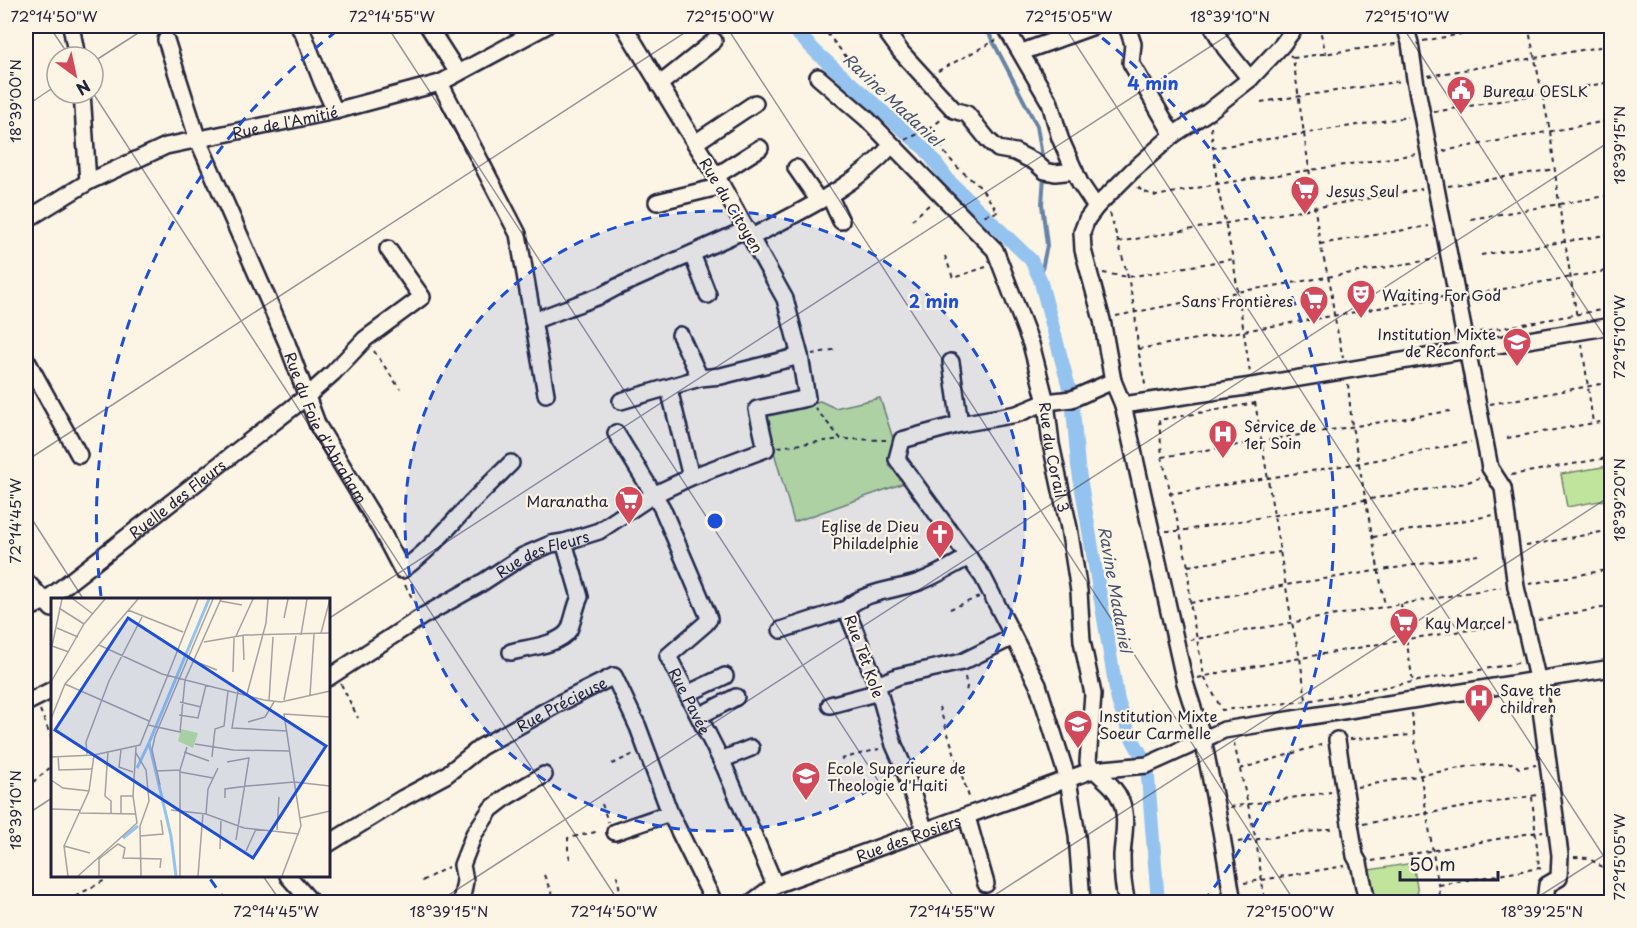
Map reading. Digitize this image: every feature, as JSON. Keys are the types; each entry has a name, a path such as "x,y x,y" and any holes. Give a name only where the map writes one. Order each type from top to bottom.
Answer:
{"street":[{"path":"71,26 75,45"},
{"path":"298,26 335,111"},
{"path":"428,26 458,73"},
{"name":"Rue de l'Amitié","path":"26,220 88,182 166,146 335,111 440,83 546,26"},
{"name":"Rue du Citoyen","path":"624,26 694,143 719,180 785,299 800,356 807,398"},
{"path":"882,26 901,52 954,110 967,114 998,149 1015,152 1035,162 1045,171 1055,173 1075,171"},
{"path":"1005,26 1050,103 1060,138 1080,183 1101,202"},
{"path":"1022,52 1094,26"},
{"path":"1127,26 1133,44 1131,63 1173,135"},
{"path":"1212,26 1250,79"},
{"path":"1233,903 1203,739 1185,683 1123,405 1113,381 1102,320 1083,250 1082,232 1087,219 1128,176 1173,135 1208,112 1250,79 1282,45 1296,26"},
{"path":"1405,26 1437,188 1464,343 1490,468 1503,488 1516,586 1537,678 1560,855 1559,878 1547,885 1545,903"},
{"name":"Rue du Foie d'Abraham","path":"166,39 198,140 287,343 318,426 380,528 402,570"},
{"path":"659,85 714,41"},
{"name":"Rue du Corail 3","path":"818,76 867,119 995,250 1000,262 1031,344 1046,402 1051,444 1069,528 1079,591 1082,641 1093,694 1088,762 1094,770"},
{"path":"440,83 518,234 546,394"},
{"path":"694,143 755,103"},
{"path":"83,105 88,182"},
{"path":"533,321 602,296 692,254 750,233 824,198 876,164 891,146"},
{"path":"657,202 714,188 719,180 760,148"},
{"path":"796,168 824,198 841,221"},
{"name":"Ruelle des Fleurs","path":"58,598 306,397 333,373 365,339 422,297 388,249"},
{"path":"692,254 708,295"},
{"path":"1123,405 1347,370 1464,343 1577,323 1611,326"},
{"path":"680,335 700,378"},
{"path":"621,401 669,389 700,378 721,376 800,356"},
{"path":"26,359 79,455"},
{"path":"951,362 960,424"},
{"path":"1082,903 1077,834 1068,780 1038,685 983,577 897,459 902,440 960,424 1017,414 1046,402 1072,399 1113,381"},
{"path":"669,389 691,477"},
{"path":"766,449 757,409 807,398"},
{"name":"Rue Pavée","path":"616,433 662,508 709,619 668,656 721,760 776,885"},
{"name":"Rue des Fleurs","path":"332,676 423,616 480,584 523,556 551,544 599,531 653,495 691,477 766,449"},
{"path":"402,570 418,559 440,538 511,464"},
{"path":"511,652 531,649 559,639 568,630 580,597 564,542"},
{"name":"Rue Tèt Kole","path":"925,831 894,745 878,688 846,609 853,602 875,594 921,582 969,557"},
{"path":"26,581 49,605"},
{"name":"Ruelle des Fleurs","path":"26,610 49,605"},
{"path":"781,630 846,609"},
{"path":"830,705 878,688 900,676 962,662 1014,637"},
{"name":"Rue des Rosiers","path":"752,903 776,885 1094,770 1147,765 1230,729 1537,678 1611,668"},
{"name":"Rue Précieuse","path":"330,843 403,798 446,776 481,747 614,676 638,727 669,813 714,903"},
{"path":"687,694 724,676"},
{"path":"31,701 51,691"},
{"path":"699,716 736,697"},
{"path":"1337,740 1355,856 1359,863 1366,899"},
{"path":"721,760 751,748"},
{"path":"1094,770 1111,783 1121,801 1125,829 1122,855 1123,890 1127,903"},
{"path":"460,903 465,881 462,865 474,834 491,809 544,775"},
{"path":"613,831 669,813"},
{"path":"970,815 986,884"},
{"path":"289,877 311,903"}],"path":[{"path":"821,26 848,59 861,68 876,86 901,105 923,132 938,138 944,152 981,188 998,212 964,219"},
{"path":"1316,26 1320,30 1326,54"},
{"path":"1293,58 1410,43 1505,26"},
{"path":"1528,26 1550,131 1593,423"},
{"path":"1282,45 1293,58 1320,244 1347,370 1352,426 1385,606"},
{"path":"1261,102 1415,79 1611,45"},
{"path":"926,80 985,47"},
{"path":"1212,148 1542,96 1611,82"},
{"path":"891,146 923,132 954,110"},
{"path":"1208,112 1217,184 1233,259 1261,442 1304,691"},
{"path":"1128,176 1142,191 1156,196 1217,184 1408,155 1430,154 1611,120"},
{"path":"1118,242 1414,190 1555,169"},
{"path":"912,220 940,195"},
{"path":"1471,219 1611,195"},
{"path":"1101,202 1118,242 1128,277 1135,312 1138,349 1149,401"},
{"path":"1320,244 1443,223"},
{"path":"1481,255 1611,234"},
{"path":"945,256 953,278 1000,262"},
{"path":"1102,320 1237,292 1449,257"},
{"path":"1089,272 1128,277 1233,259"},
{"path":"1485,291 1611,270"},
{"path":"1138,349 1456,294"},
{"path":"1464,343 1577,323 1611,308"},
{"path":"365,339 400,389"},
{"path":"800,356 838,349"},
{"path":"1477,407 1611,382"},
{"path":"807,398 841,440"},
{"path":"1256,403 1159,420 1162,457 1188,566 1190,603 1204,676 1222,710 1307,701 1532,661"},
{"path":"1162,457 1450,411"},
{"path":"1507,438 1611,420"},
{"path":"1170,494 1360,463 1484,439"},
{"path":"766,449 841,440 902,440"},
{"path":"1151,530 1180,531 1611,457"},
{"path":"1373,537 1469,521 1506,512"},
{"path":"1511,548 1611,530"},
{"path":"1188,566 1281,552"},
{"path":"1190,603 1286,585 1478,555"},
{"path":"1176,642 1611,569"},
{"path":"402,570 398,573 423,616"},
{"path":"950,609 989,592"},
{"path":"1401,604 1413,682 1414,735 1441,903"},
{"path":"1185,683 1204,676 1300,658 1611,606"},
{"path":"332,676 358,718"},
{"path":"31,701 51,737"},
{"path":"939,707 970,815"},
{"path":"1230,729 1256,840 1265,903"},
{"path":"841,759 894,745"},
{"path":"612,764 645,749"},
{"path":"1217,808 1248,806 1493,764 1513,763 1519,768 1548,763"},
{"path":"26,788 51,767"},
{"path":"1223,843 1352,826 1552,793"},
{"path":"1532,796 1539,868"},
{"path":"570,859 567,850 568,838 613,831 602,804"},
{"path":"1230,885 1535,831 1556,830"},
{"path":"1560,855 1588,858 1611,873"},
{"path":"422,881 464,860"},
{"path":"1438,885 1539,868 1559,878"},
{"path":"544,875 555,903"},
{"path":"616,876 622,903"},
{"path":"69,903 109,877"},
{"path":"1333,903 1366,899"}],"green space":[{"path":"880,398 907,482 794,522 763,414 820,401 835,408"},
{"path":"1609,466 1611,499 1567,507 1561,474"},
{"path":"1413,863 1418,894 1374,902 1369,870"}],"waterway":[{"name":"Ravine Madaniel","path":"790,26 926,150 950,182 1031,260 1040,279 1072,399 1078,466 1118,701 1129,733 1147,765 1158,902"},
{"name":"Ravine Madaniel","path":"985,26 1037,126 1043,162"},
{"name":"Ravine Madaniel","path":"1040,279 1047,245 1042,204 1044,176"}],"place":[{"name":"Bureau OESLK","path":"1461,116"},
{"name":"Jesus Seul","path":"1305,216"},
{"name":"Waiting For God","path":"1361,320"},
{"name":"Sans Frontières","path":"1314,326"},
{"name":"Institution Mixte de Réconfort","path":"1517,368"},
{"name":"Service de 1er Soin","path":"1223,460"},
{"name":"Maranatha","path":"629,526"},
{"name":"Eglise de Dieu Philadelphie","path":"940,560"},
{"name":"Kay Marcel","path":"1404,648"},
{"name":"Save the children","path":"1479,724"},
{"name":"Institution Mixte Soeur Carmelle","path":"1078,750"},
{"name":"Ecole Superieure de Theologie d'Haiti","path":"806,802"}]}
